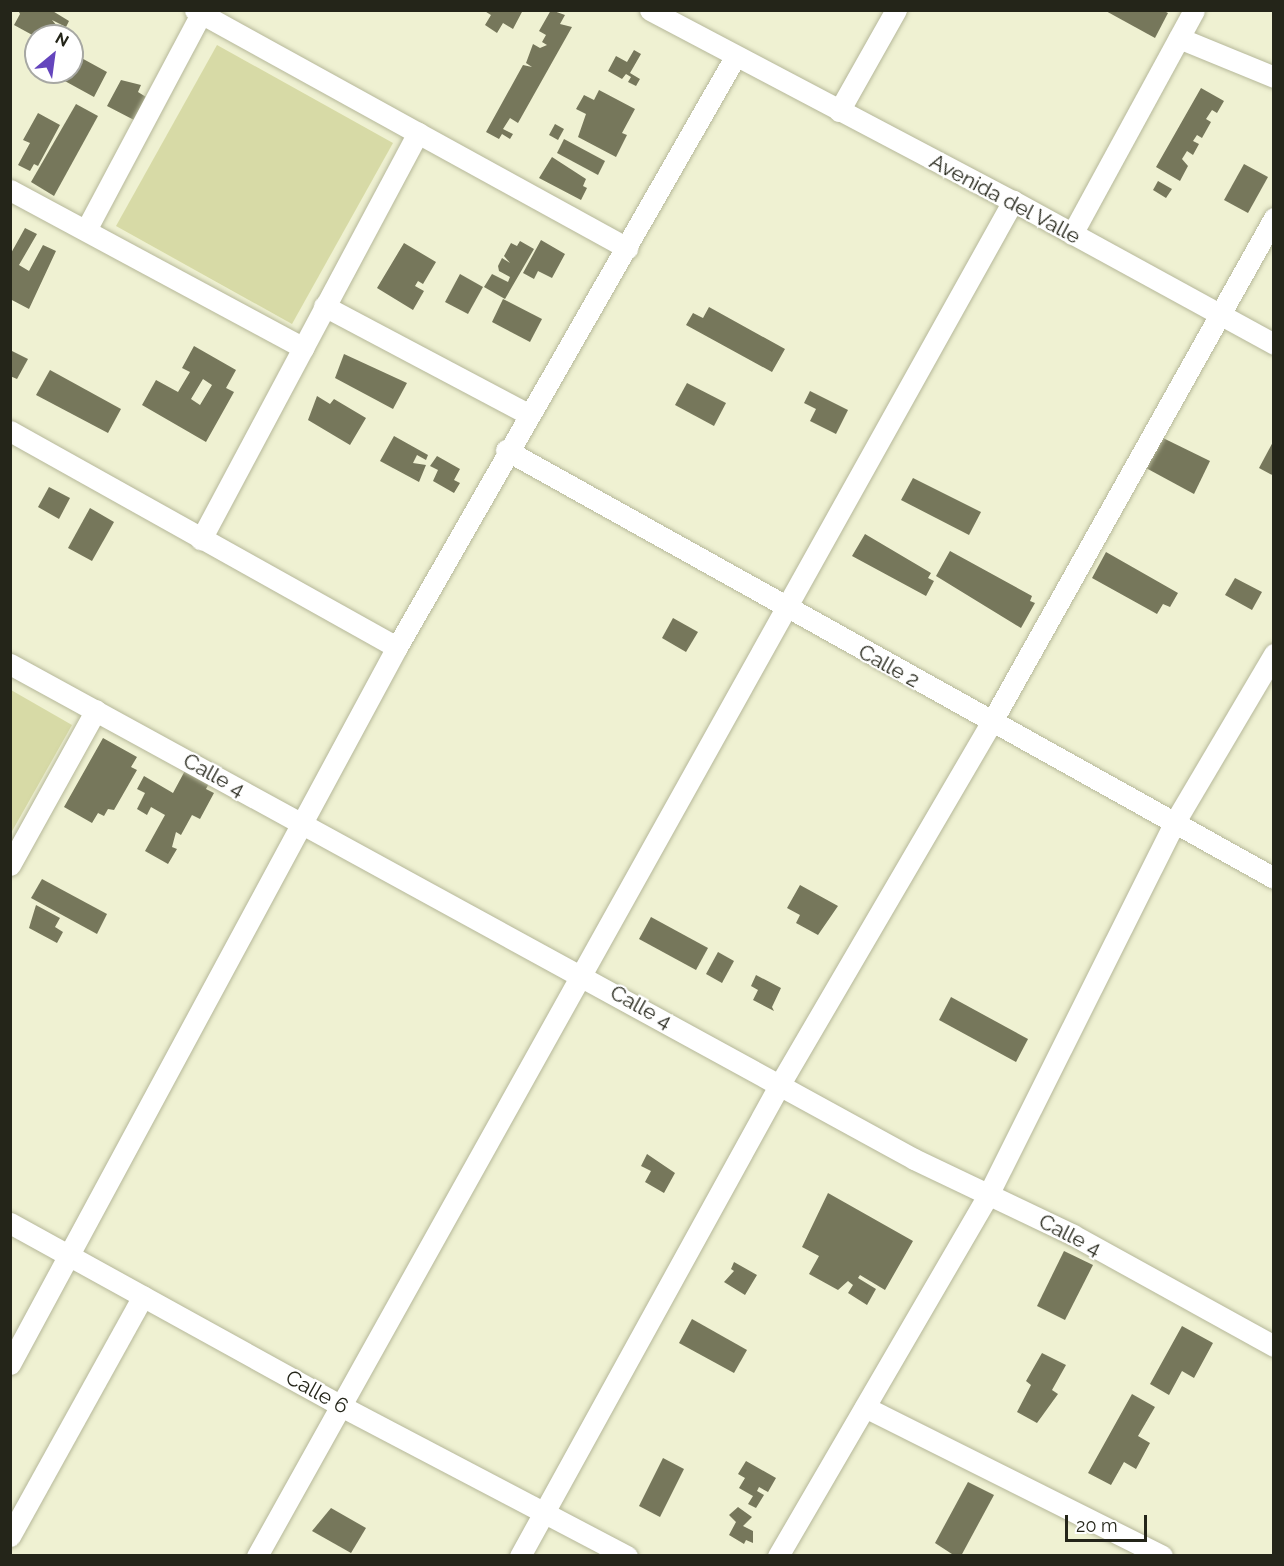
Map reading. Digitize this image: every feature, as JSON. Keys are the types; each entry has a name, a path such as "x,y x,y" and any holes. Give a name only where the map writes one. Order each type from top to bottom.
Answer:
{"street":[{"name":"Avenida del Valle","path":"650,10 735,57 1013,201 1274,344"},
{"path":"839,111 896,10"},
{"path":"1072,234 1194,10"},
{"path":"86,230 200,12 627,248"},
{"path":"1179,38 1274,77"},
{"path":"10,1364 397,647 506,450 627,248 735,57"},
{"path":"201,539 418,133"},
{"path":"10,190 303,348"},
{"path":"258,1556 1013,201"},
{"path":"520,1556 780,1084 991,723 1218,314 1274,218"},
{"path":"324,306 528,414"},
{"path":"10,431 397,647"},
{"name":"Calle 2","path":"506,450 1173,825 1274,878"},
{"path":"778,1556 988,1195 1173,825 1274,654"},
{"name":"Calle 4","path":"10,664 780,1084 988,1195 1073,1235 1274,1346"},
{"path":"10,865 96,710"},
{"name":"Calle 6","path":"10,1223 341,1406 627,1556"},
{"path":"10,1536 143,1296"},
{"path":"865,1407 1162,1556"}],"green space":[{"path":"217,45 393,143 292,324 116,226"},
{"path":"11,690 72,725 11,833"}],"building":[{"path":"18,10 51,10 69,21 68,24 60,24 52,20 55,24 24,24 24,30 14,25 20,14"},
{"path":"483,10 523,10 513,29 503,23 497,33 485,25 491,15"},
{"path":"551,10 565,15 560,24 572,27 518,123 510,118 503,129 513,134 510,139 502,134 499,139 486,132 523,65 532,67 526,63 533,44 540,48 547,45 542,42 546,35 539,31"},
{"path":"1104,10 1162,10 1168,13 1155,38"},
{"path":"634,50 641,54 630,73 640,79 636,86 628,82 631,77 626,74 622,79 608,71 616,56 627,62"},
{"path":"84,59 107,72 94,97 70,84 84,84"},
{"path":"121,80 141,85 138,92 146,97 134,120 107,106"},
{"path":"1201,88 1224,101 1217,113 1212,110 1206,119 1211,122 1202,138 1197,135 1193,141 1199,144 1193,155 1187,151 1182,159 1188,166 1180,181 1156,167"},
{"path":"599,90 635,109 622,133 627,135 616,157 578,137 586,114 576,109 584,95 594,100"},
{"path":"76,104 98,116 54,196 31,182"},
{"path":"38,113 60,125 38,166 34,164 30,171 18,165 30,143 23,140"},
{"path":"555,124 564,129 558,140 549,135"},
{"path":"564,139 605,161 598,175 557,153"},
{"path":"552,157 586,179 583,186 587,188 581,200 539,178"},
{"path":"1244,164 1268,177 1248,213 1224,200"},
{"path":"1158,181 1172,189 1166,198 1153,190"},
{"path":"25,228 37,234 19,265 29,271 43,245 56,251 29,309 10,299 10,255"},
{"path":"541,240 565,254 552,278 538,271 534,279 523,273"},
{"path":"520,241 534,249 505,299 484,287 492,274 508,282 510,277 499,271 498,266 502,258 510,263 504,256 511,243 517,246"},
{"path":"404,243 436,262 423,284 418,281 415,286 424,291 413,310 377,288"},
{"path":"460,274 483,287 468,314 445,302"},
{"path":"503,299 542,319 530,342 492,322"},
{"path":"709,307 785,349 772,372 686,325 693,313 703,318"},
{"path":"194,346 236,370 226,388 234,392 206,442 142,405 156,380 178,392 190,372 182,368","holes":["203,379 212,385 200,405 191,399"]},
{"path":"10,350 28,359 17,379 10,376"},
{"path":"344,354 407,383 393,409 335,378"},
{"path":"50,370 121,409 108,433 36,395"},
{"path":"687,383 726,403 714,426 675,405"},
{"path":"810,391 848,410 836,434 810,421 816,409 804,403"},
{"path":"317,396 330,404 334,399 366,418 350,445 308,420"},
{"path":"394,436 428,455 426,460 417,455 413,463 426,465 419,482 380,461"},
{"path":"1163,438 1210,461 1194,494 1146,468"},
{"path":"1274,440 1274,476 1259,468"},
{"path":"437,456 460,469 454,480 460,483 454,493 433,481 438,470 430,466"},
{"path":"913,478 981,512 969,535 901,500"},
{"path":"49,487 70,498 59,519 38,507"},
{"path":"90,508 114,522 92,561 68,548"},
{"path":"865,534 931,573 928,578 934,581 926,596 852,556"},
{"path":"950,551 1032,596 1030,601 1035,603 1021,628 936,576"},
{"path":"1106,552 1178,593 1170,607 1163,604 1157,614 1092,578"},
{"path":"1235,578 1262,592 1252,610 1225,595"},
{"path":"673,618 698,632 686,652 662,638"},
{"path":"103,738 137,757 131,767 137,770 114,810 108,809 104,816 98,813 92,823 64,807"},
{"path":"188,765 212,778 206,789 214,793 200,819 192,815 181,835 176,832 172,847 177,849 168,864 145,851 165,815 151,807 147,815 137,809 145,793 137,789 144,776 173,793"},
{"path":"42,879 107,914 97,934 31,898"},
{"path":"800,885 838,906 818,935 796,923 800,915 787,908"},
{"path":"36,905 60,918 55,927 63,932 57,943 29,928"},
{"path":"651,917 708,948 696,970 639,939"},
{"path":"718,952 734,961 722,983 706,974"},
{"path":"756,975 781,988 772,1007 774,1011 753,1000 758,990 751,986"},
{"path":"951,997 1028,1039 1016,1062 939,1020"},
{"path":"647,1154 675,1173 664,1193 645,1182 651,1171 641,1166"},
{"path":"828,1193 913,1241 885,1290 860,1275 858,1278 876,1289 867,1305 848,1293 853,1285 848,1281 838,1290 809,1274 819,1256 802,1247"},
{"path":"1064,1251 1093,1265 1065,1320 1037,1306"},
{"path":"734,1262 757,1275 745,1295 724,1282 734,1271 731,1269"},
{"path":"692,1319 747,1350 734,1373 679,1343"},
{"path":"1182,1326 1213,1343 1194,1378 1182,1371 1169,1395 1150,1384"},
{"path":"1042,1353 1066,1365 1052,1390 1058,1394 1037,1423 1017,1412 1031,1385 1026,1381"},
{"path":"1132,1394 1155,1407 1138,1436 1150,1443 1136,1469 1124,1462 1111,1485 1088,1473"},
{"path":"663,1458 684,1469 660,1517 639,1506"},
{"path":"746,1461 776,1478 768,1492 759,1487 757,1491 764,1495 756,1508 748,1504 753,1496 739,1488 745,1478 738,1474"},
{"path":"968,1482 994,1495 961,1556 955,1556 935,1543"},
{"path":"738,1507 752,1517 743,1526 753,1531 753,1543 746,1540 744,1544 729,1535 736,1522 729,1515"},
{"path":"331,1508 366,1528 351,1553 312,1531"}]}
